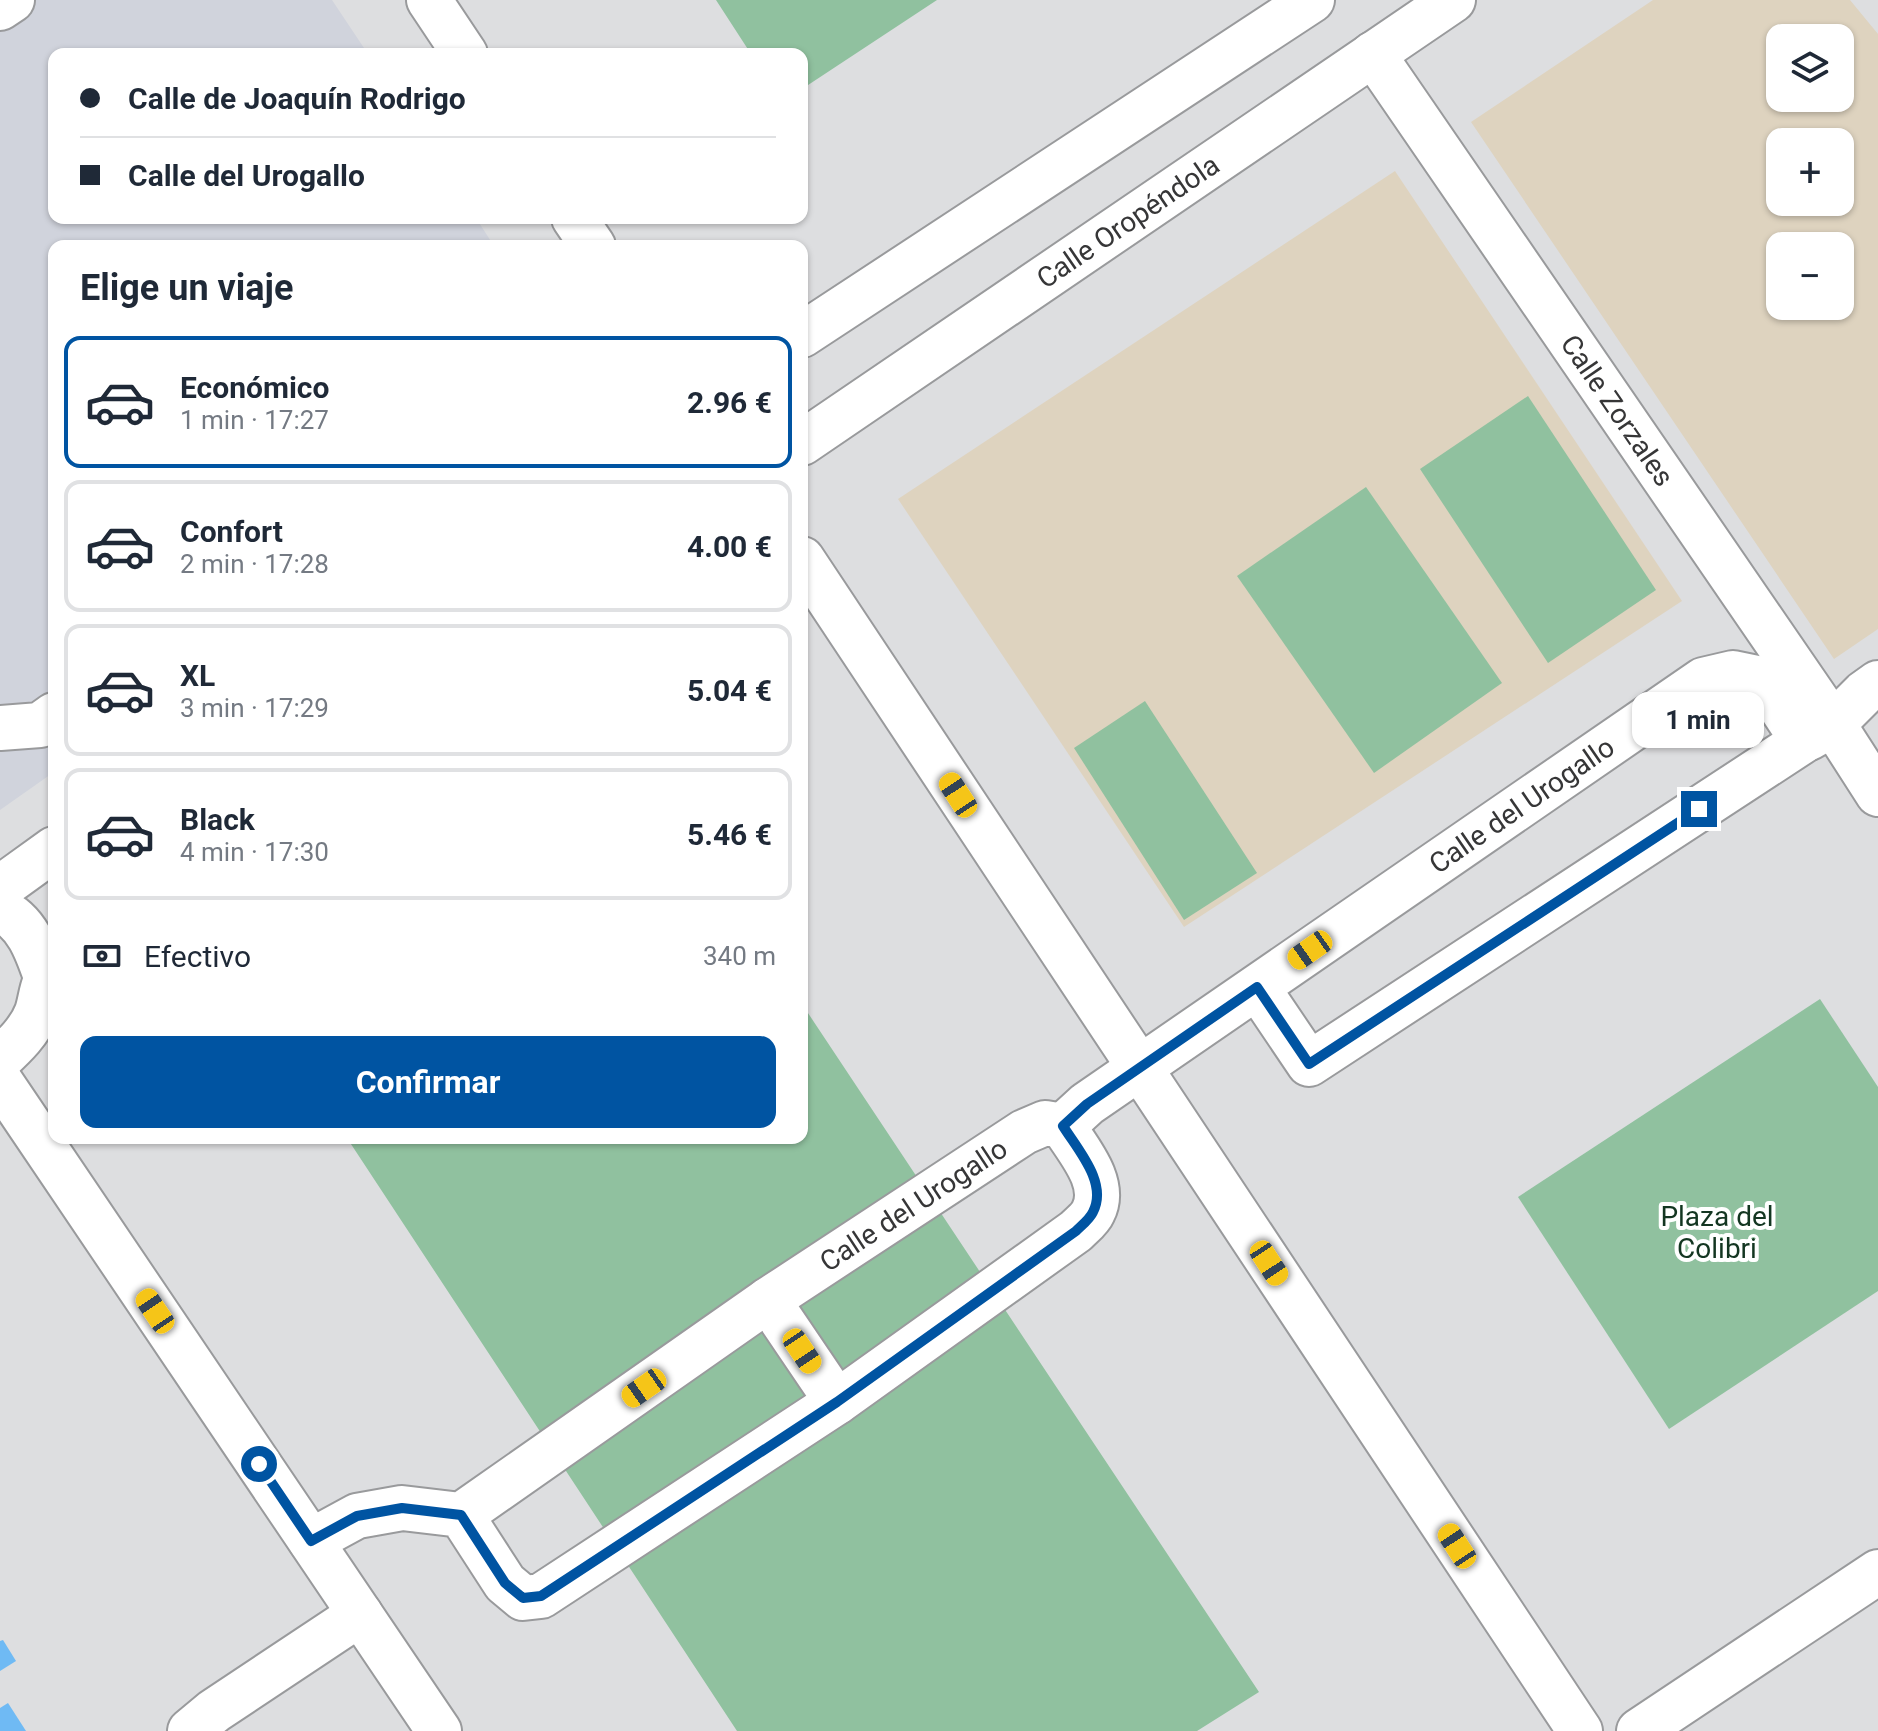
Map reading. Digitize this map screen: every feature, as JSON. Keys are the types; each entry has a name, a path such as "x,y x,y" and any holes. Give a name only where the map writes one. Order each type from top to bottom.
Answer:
{"street":[{"path":"0,8 12,0"},
{"path":"429,0 461,48"},
{"path":"808,331 1312,0"},
{"name":"Calle Oropéndola","path":"808,439 1453,0"},
{"name":"Calle Zorzales","path":"1373,54 1818,732 1872,771"},
{"path":"808,568 1580,1731"},
{"name":"Calle del Urogallo","path":"461,1515 768,1300 1024,1132 1045,1123 1063,1126 1087,1104 1703,680 1733,673 1762,679 1818,732"},
{"path":"1257,987 1309,1064 1818,732 1878,683"},
{"path":"0,728 40,725 48,719"},
{"path":"0,888 48,853"},
{"path":"0,910 14,915 48,970"},
{"path":"0,1059 17,1044 36,1015 48,980"},
{"path":"0,1081 439,1731"},
{"path":"311,1541 357,1516 402,1508 461,1515 505,1583 523,1598 541,1596 837,1402 1076,1231 1093,1213 1098,1192 1090,1168 1063,1126"},
{"path":"768,1300 837,1402"},
{"path":"1639,1731 1878,1572"},
{"path":"190,1731 214,1711 360,1614"}],"shaded area":[{"path":"0,0 332,0 364,48 48,48 48,224 480,224 490,240 48,240 48,776 0,810"},
{"path":"1653,0 1850,0 1878,34 1878,629 1834,659 1471,122"},
{"path":"1395,171 1682,601 1184,927 898,499"}],"green space":[{"path":"716,0 937,0 808,85 808,48 747,48"},
{"path":"1528,396 1656,590 1548,663 1420,469"},
{"path":"1366,487 1502,683 1374,773 1237,576"},
{"path":"1145,701 1257,873 1184,920 1074,748"},
{"name":"Plaza del Colibri","path":"1820,999 1878,1087 1878,1291 1669,1429 1518,1197"},
{"path":"808,1013 1259,1692 1197,1731 737,1731 351,1144 808,1144"}],"water":[{"path":"3,1640 16,1661 0,1671 0,1641"},
{"path":"8,1703 26,1731 0,1731 0,1708"}],"route":[{"path":"259,1464 311,1541 357,1516 402,1508 461,1515 505,1583 523,1598 541,1596 837,1402 1076,1231 1093,1213 1098,1192 1090,1168 1063,1126 1087,1104 1257,987 1309,1064 1699,809"}]}
